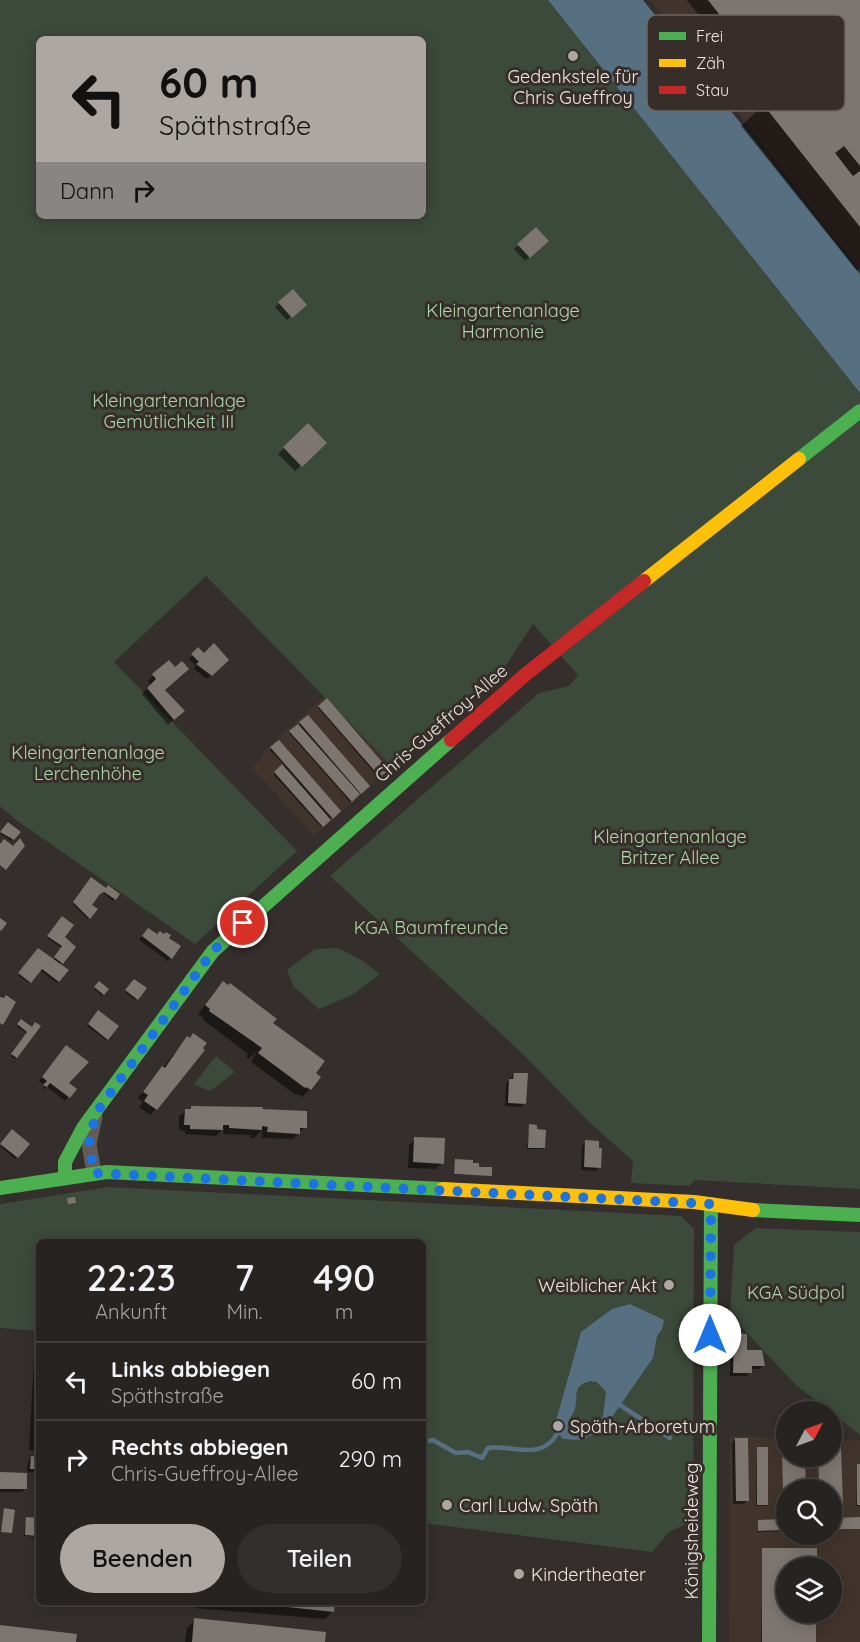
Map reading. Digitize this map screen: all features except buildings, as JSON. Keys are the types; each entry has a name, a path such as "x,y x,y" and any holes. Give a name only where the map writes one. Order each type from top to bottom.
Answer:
{"street":[{"name":"Chris-Gueffroy-Allee","path":"65,1178 65,1162 83,1128 200,968 221,943 526,674 860,411"},
{"name":"Chris-Gueffroy-Allee","path":"94,1173 89,1144 96,1113"},
{"path":"0,1188 94,1173 711,1204 736,1209 860,1215"},
{"name":"Königsheideweg","path":"709,1642 711,1204"}],"shaded area":[{"path":"650,0 860,0 860,269 737,111 845,111 845,15 662,15"},
{"path":"325,696 393,767 314,836 252,768 268,747"},
{"path":"730,1436 776,1438 776,1467 842,1467 842,1439 860,1440 860,1642 729,1642"}],"green space":[{"path":"0,0 548,0 860,393 860,1189 695,1180 689,1186 631,1183 633,1161 590,1123 523,1054 330,876 539,693 569,686 578,675 533,624 499,676 393,767 206,576 114,662 297,851 195,944 16,820 0,806"},
{"path":"338,948 363,961 380,974 354,994 319,1009 293,986 287,970 315,949"},
{"path":"216,1056 235,1072 210,1091 194,1084"},
{"name":"Späth-Arboretum","path":"109,1187 681,1216 694,1229 693,1521 669,1532 652,1552 426,1523 426,1239 36,1239 36,1331 0,1328 0,1204"},
{"name":"KGA Südpol","path":"756,1228 860,1232 860,1435 842,1421 842,1401 816,1401 796,1385 730,1315 734,1245"}],"water":[{"path":"548,0 643,0 655,15 647,15 647,111 731,111 860,274 860,393"},
{"path":"630,1304 664,1320 657,1336 653,1358 612,1417 598,1432 581,1440 563,1439 554,1428 581,1332 612,1309","holes":["597,1382 606,1392 603,1416 595,1428 573,1434 569,1432 568,1422 575,1409 578,1389 584,1383"]}],"waterway":[{"path":"620,1405 670,1438"},
{"path":"426,1442 433,1440 456,1453 468,1452 482,1458 488,1448 534,1450 543,1447 557,1434"}],"traffic: fast":[{"path":"799,459 860,411"},
{"path":"65,1178 65,1162 83,1128 213,951 451,740"},
{"path":"0,1188 107,1172 443,1189"},
{"path":"709,1642 711,1204"},
{"path":"753,1210 860,1215"}],"traffic: slow":[{"path":"644,581 799,459"},
{"path":"443,1189 694,1202 753,1210"}],"traffic: jam":[{"path":"451,740 526,674 644,581"}],"place":[{"name":"Gedenkstele für Chris Gueffroy","path":"573,56"},
{"name":"Weiblicher Akt","path":"669,1285"},
{"name":"Späth-Arboretum","path":"558,1426"},
{"name":"Carl Ludw. Späth","path":"447,1505"},
{"name":"Kindertheater","path":"519,1574"}],"route":[{"path":"243,923 213,951 96,1113 89,1144 94,1173 234,1178 711,1204 710,1335"}],"park label":[{"name":"Kleingartenanlage Harmonie","path":"503,320"},
{"name":"Kleingartenanlage Gemütlichkeit III","path":"169,410"},
{"name":"Kleingartenanlage Lerchenhöhe","path":"88,762"},
{"name":"Kleingartenanlage Britzer Allee","path":"670,846"},
{"name":"KGA Baumfreunde","path":"431,927"}]}
